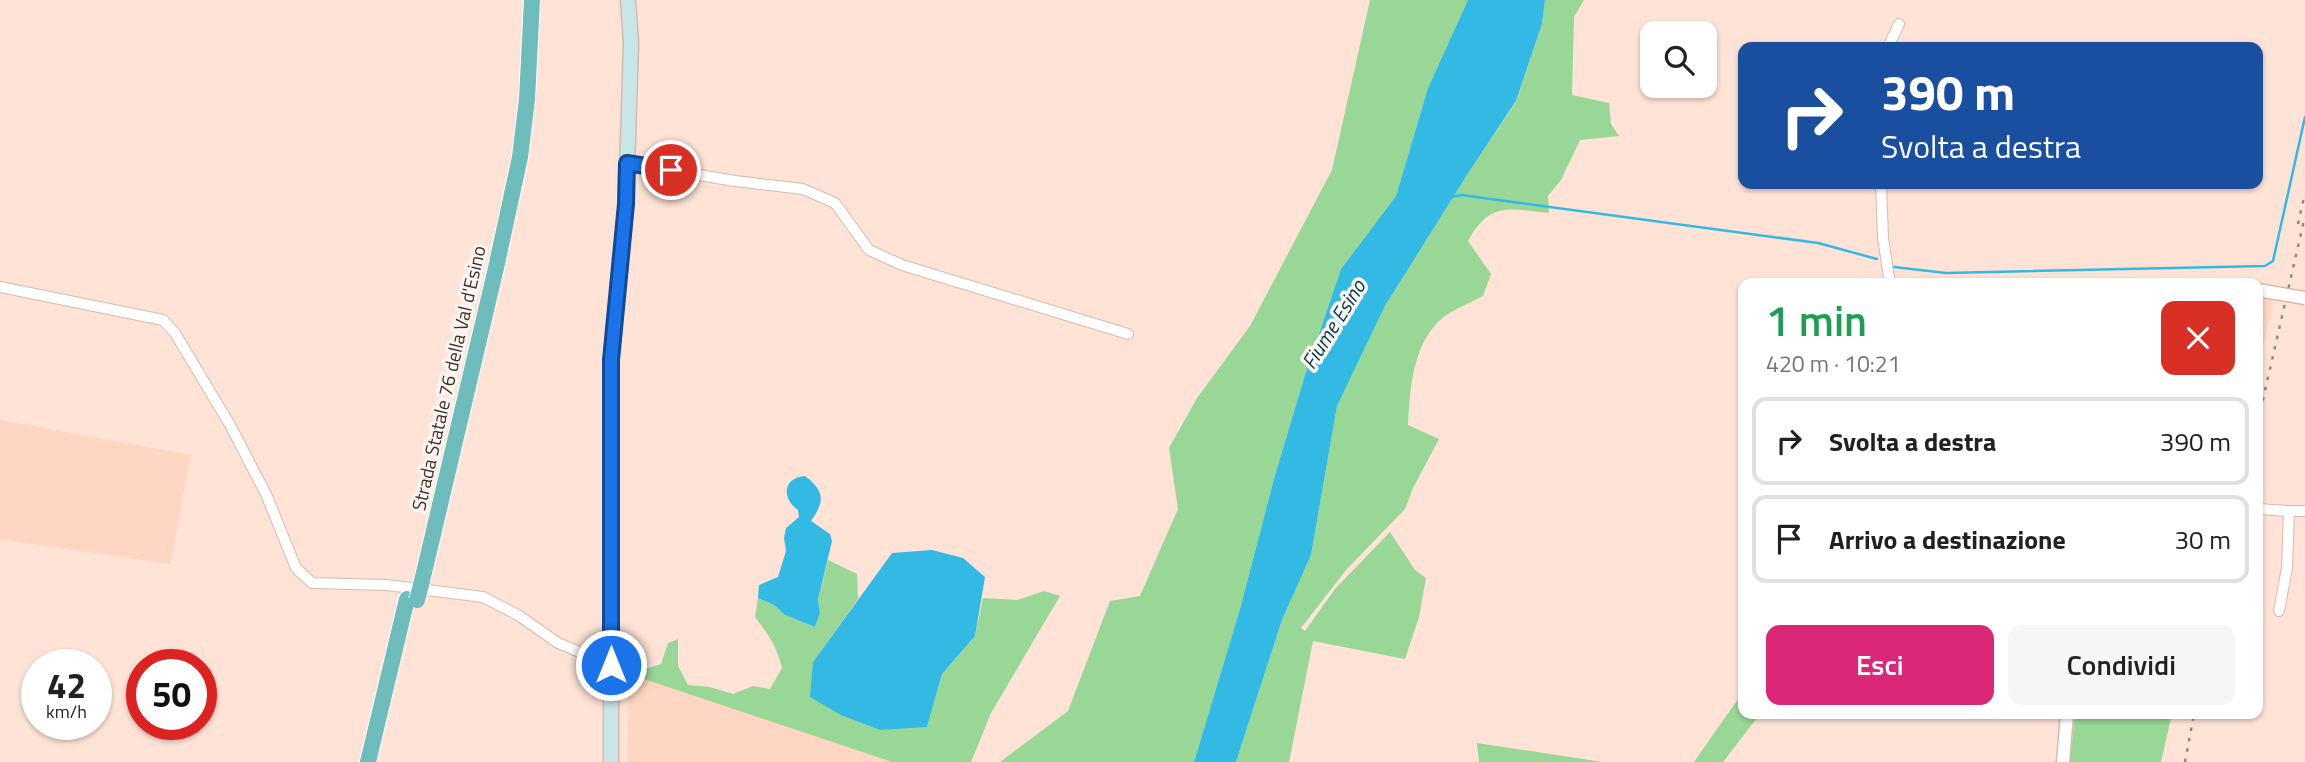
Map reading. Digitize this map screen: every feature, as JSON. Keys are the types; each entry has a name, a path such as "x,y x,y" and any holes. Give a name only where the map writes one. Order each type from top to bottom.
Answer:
{"highway":[{"name":"Strada Statale 76 della Val d'Esino","path":"417,581 510,155 522,0"},
{"name":"Strada Statale 76 della Val d'Esino","path":"368,762 496,268 520,157 529,76 532,0"},
{"name":"Strada Statale 76 della Val d'Esino","path":"378,762 412,599"}],"main road":[{"path":"611,762 611,360 626,204 631,43 628,0"}],"street":[{"path":"1890,42 1899,24"},
{"path":"627,163 803,189 835,203 869,250 891,260 1128,334"},
{"path":"1881,189 1883,238 1889,278"},
{"path":"0,288 163,320 175,333 236,436 266,494 296,568 312,583 387,585 483,597 518,615 558,643 611,665"},
{"path":"2263,291 2305,298"},
{"path":"2263,509 2305,511"},
{"path":"2279,611 2287,568 2289,510"},
{"path":"2063,762 2067,719"}],"shaded area":[{"path":"2263,297 2274,299 2263,348"},
{"path":"0,420 191,455 170,564 0,539"},
{"path":"629,674 892,762 627,762"}],"green space":[{"path":"1370,0 1468,0 1428,88 1396,196 1341,269 1275,475 1240,609 1194,762 1000,762 1068,711 1110,601 1140,596 1178,509 1169,448 1197,398 1250,326 1332,170"},
{"path":"1545,0 1584,0 1574,17 1572,95 1609,103 1611,124 1619,136 1580,140 1561,180 1548,196 1549,213 1502,210 1484,219 1476,228 1468,241 1491,274 1483,296 1452,311 1436,324 1420,349 1412,379 1408,425 1439,439 1405,509 1346,570 1301,628 1305,631 1335,589 1390,532 1415,570 1426,578 1419,617 1405,659 1313,641 1289,762 1236,762 1282,620 1311,555 1337,406 1385,306 1516,102 1542,24"},
{"path":"828,560 857,574 858,599 813,662 927,727 942,674 975,636 983,598 1017,600 1044,591 1060,596 991,713 971,762 892,762 629,674 661,664 668,643 678,639 678,666 688,685 710,687 733,694 753,686 770,689 782,668 772,641 755,617 758,598 774,605 785,615 815,627 820,613 818,601"},
{"path":"1738,699 1738,719 1756,719 1723,762 1694,762"},
{"path":"2074,719 2171,719 2161,762 2070,762"},
{"path":"1477,743 1603,762 1479,762"}],"water":[{"name":"Fiume Esino","path":"1468,0 1545,0 1542,24 1516,101 1385,306 1337,406 1311,555 1282,620 1236,762 1194,762 1240,609 1275,475 1341,269 1396,196 1428,88"},
{"path":"805,476 817,487 821,497 811,521 830,534 832,541 818,600 820,613 815,627 785,615 774,605 758,598 759,585 778,577 786,551 786,528 799,517 798,510 787,495 788,485"},
{"path":"932,550 963,558 985,577 975,636 942,674 927,727 880,730 841,715 810,697 813,662 892,553"}],"waterway":[{"path":"1894,267 1946,273 2265,266 2273,261 2305,117"},
{"path":"1452,197 1461,195 1818,243 1877,259"}],"railway":[{"path":"2298,224 2305,193"},
{"path":"2263,399 2305,216"},
{"path":"2185,762 2193,719"}],"route":[{"path":"611,665 611,360 626,204 627,163 671,170"}]}
